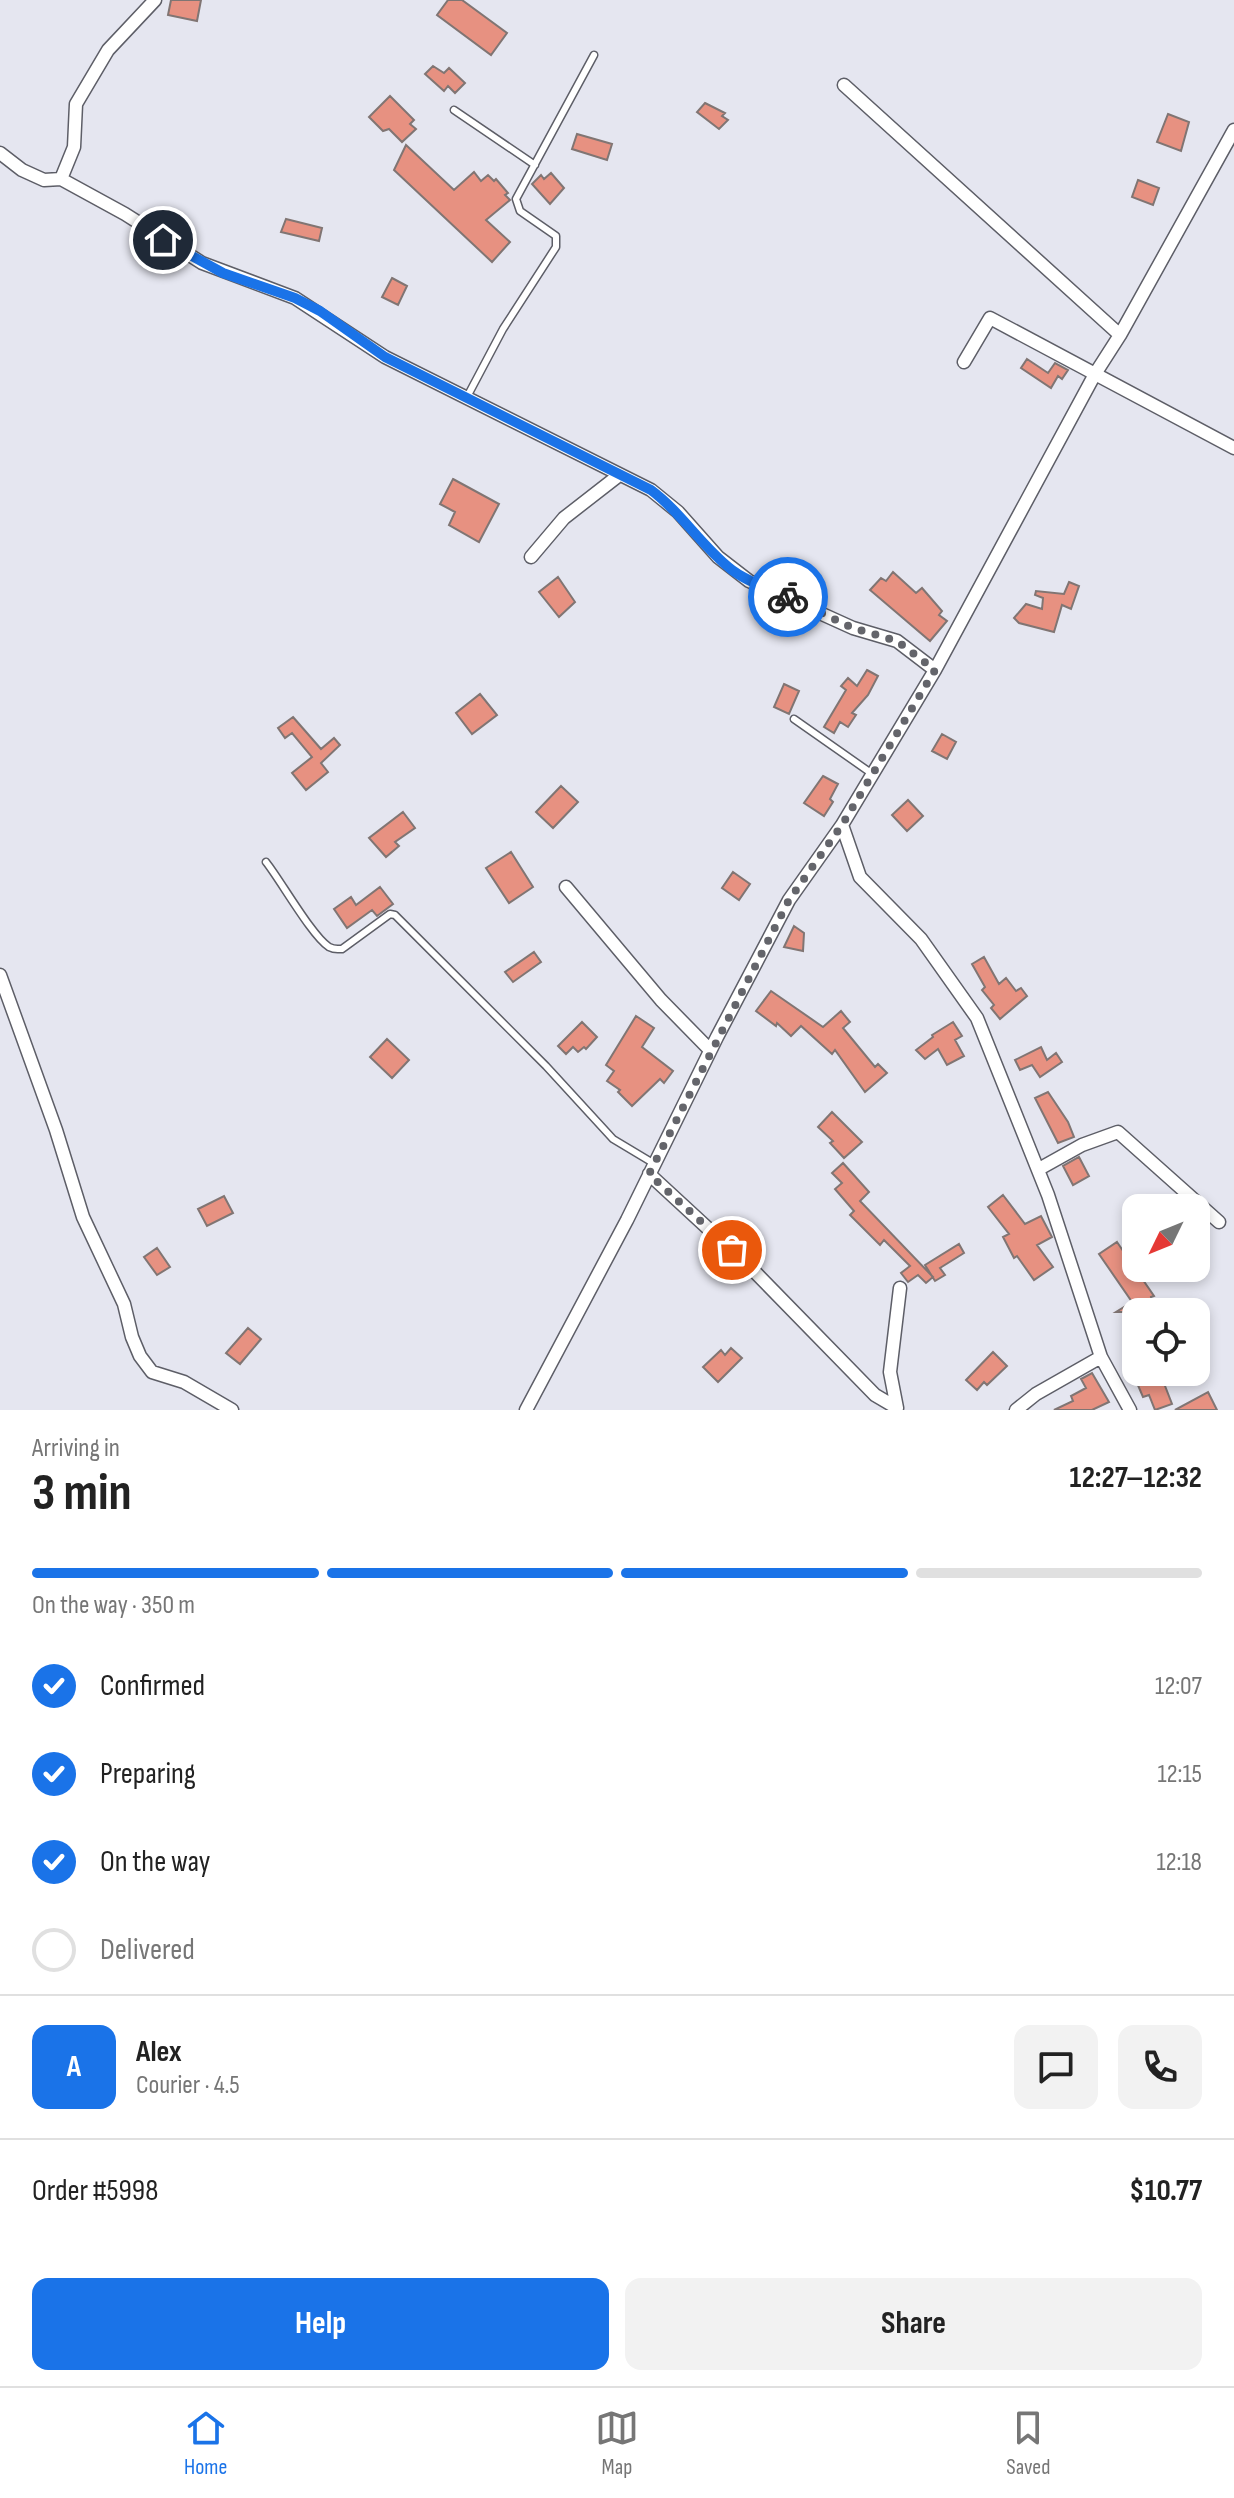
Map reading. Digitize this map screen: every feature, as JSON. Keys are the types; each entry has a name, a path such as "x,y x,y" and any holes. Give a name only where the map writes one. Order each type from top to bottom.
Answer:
{"street":[{"path":"61,179 74,147 76,104 108,50 155,0"},
{"path":"844,85 1120,335"},
{"path":"526,1410 789,900 842,825 935,670 1095,374 1120,335 1234,130"},
{"path":"0,153 22,170 44,180 61,179 125,214 202,263 295,298 320,311 360,342 465,400 651,490 718,557 749,581 853,628 897,641 935,670"},
{"path":"964,362 990,318 1234,448"},
{"path":"531,557 564,518 618,476"},
{"path":"842,825 860,877 921,939 977,1018 1039,1169 1101,1357 1130,1410"},
{"path":"566,887 661,1000 710,1050"},
{"path":"0,975 56,1130 83,1217 124,1304 140,1356 152,1372 184,1382 232,1410"},
{"path":"1039,1169 1082,1145 1118,1132 1219,1222"},
{"path":"651,1168 815,1337 875,1395 897,1408 890,1372 900,1288"},
{"path":"1016,1410 1036,1394 1101,1357"}],"lane":[{"path":"465,400 503,329 556,247 556,236 520,211 516,199 594,55"},
{"path":"454,110 535,165"},
{"path":"794,719 871,773"},
{"path":"266,862 327,946 342,949 390,914 395,915 546,1066 613,1139 651,1168"}],"building":[{"path":"171,0 201,0 197,21 168,15"},
{"path":"448,0 462,0 507,33 491,55 437,15"},
{"path":"433,66 444,73 449,68 465,83 455,93 448,86 444,91 425,74"},
{"path":"390,96 414,120 410,124 416,129 402,142 389,129 383,131 369,117"},
{"path":"705,103 725,113 722,116 728,120 719,129 697,112"},
{"path":"1168,114 1189,122 1181,151 1157,142"},
{"path":"577,134 612,144 607,160 572,149"},
{"path":"406,145 454,190 474,172 481,181 488,175 494,181 496,179 508,193 505,195 510,200 486,220 510,242 492,262 394,170"},
{"path":"551,173 564,188 550,204 532,184 541,175 544,179"},
{"path":"1138,180 1159,188 1153,205 1132,197"},
{"path":"286,219 322,228 319,241 281,232"},
{"path":"392,278 407,286 398,305 382,297"},
{"path":"1027,359 1048,373 1055,363 1068,370 1062,379 1058,376 1051,388 1021,368"},
{"path":"453,479 499,504 479,542 449,525 455,512 440,504"},
{"path":"893,572 916,593 922,588 942,611 939,615 947,621 930,641 870,590 881,578 886,581"},
{"path":"558,577 575,602 559,617 539,592"},
{"path":"1069,582 1079,586 1071,609 1062,605 1054,632 1019,623 1014,618 1026,604 1042,609 1043,598 1035,595 1036,591 1064,594"},
{"path":"867,670 878,676 868,695 852,713 856,715 848,727 840,722 834,733 824,727 846,690 841,686 848,678 857,686"},
{"path":"784,684 799,691 789,714 774,707"},
{"path":"480,694 497,715 472,734 456,713"},
{"path":"293,717 321,749 334,738 340,745 321,763 328,772 306,790 292,773 312,757 292,733 285,738 278,728"},
{"path":"942,734 956,742 947,759 932,751"},
{"path":"823,776 838,784 830,799 833,802 824,816 804,803"},
{"path":"561,786 578,802 553,828 536,812"},
{"path":"908,800 923,816 907,831 892,815"},
{"path":"403,812 415,828 395,842 399,846 386,857 369,838"},
{"path":"511,852 533,887 509,903 486,868"},
{"path":"733,872 750,884 739,900 722,888"},
{"path":"380,887 393,904 377,916 372,910 347,928 334,909 351,897 356,905"},
{"path":"794,926 804,933 803,951 784,947"},
{"path":"534,952 541,962 513,982 505,972"},
{"path":"984,957 999,984 1006,978 1016,991 1021,988 1027,996 1000,1019 991,1008 994,1005 982,990 985,987 972,964"},
{"path":"771,991 823,1027 841,1011 850,1022 843,1028 875,1067 878,1064 887,1073 865,1092 835,1050 832,1054 801,1026 791,1036 777,1023 776,1026 756,1011"},
{"path":"636,1016 654,1028 642,1047 673,1071 664,1083 660,1079 632,1106 618,1092 620,1090 607,1081 614,1071 606,1065"},
{"path":"582,1022 597,1037 586,1049 584,1047 578,1052 573,1047 566,1054 558,1046"},
{"path":"953,1022 962,1036 955,1040 964,1056 947,1065 938,1049 925,1059 916,1050 932,1035"},
{"path":"387,1039 409,1060 392,1078 370,1057"},
{"path":"1041,1047 1047,1060 1056,1053 1062,1062 1040,1077 1032,1065 1020,1070 1015,1060"},
{"path":"1048,1092 1074,1137 1058,1143 1035,1098"},
{"path":"832,1112 862,1142 844,1158 830,1143 833,1141 818,1127"},
{"path":"1079,1157 1089,1176 1073,1185 1063,1166"},
{"path":"843,1163 869,1192 860,1201 933,1277 926,1283 918,1275 908,1282 901,1273 910,1266 884,1240 880,1245 850,1215 854,1211 835,1189 842,1183 832,1173"},
{"path":"1003,1195 1025,1224 1041,1216 1052,1237 1037,1245 1053,1267 1034,1280 1017,1256 1014,1258 1003,1237 1009,1234 988,1207"},
{"path":"224,1196 233,1213 207,1226 198,1209"},
{"path":"1117,1242 1122,1249 1122,1282 1144,1282 1154,1296 1129,1298 1099,1254"},
{"path":"959,1244 964,1253 940,1268 945,1275 935,1281 925,1265"},
{"path":"157,1248 170,1267 157,1275 144,1257"},
{"path":"248,1328 261,1339 240,1364 226,1353"},
{"path":"731,1348 742,1358 718,1382 703,1367 721,1350 725,1355"},
{"path":"993,1352 1007,1366 977,1390 966,1380"},
{"path":"1092,1373 1109,1402 1092,1410 1054,1410 1073,1401 1071,1396 1086,1388 1081,1379"},
{"path":"1138,1386 1165,1386 1172,1404 1155,1410 1149,1395 1143,1397"},
{"path":"1208,1392 1217,1410 1175,1410"}],"way so far":[{"path":"732,1250 649,1174 789,900 842,825 935,670 897,641 853,628 788,597"}],"route":[{"path":"163,240 223,273 295,298 320,311 385,357 465,400 651,490 678,512 731,569 749,581 788,597"}]}
